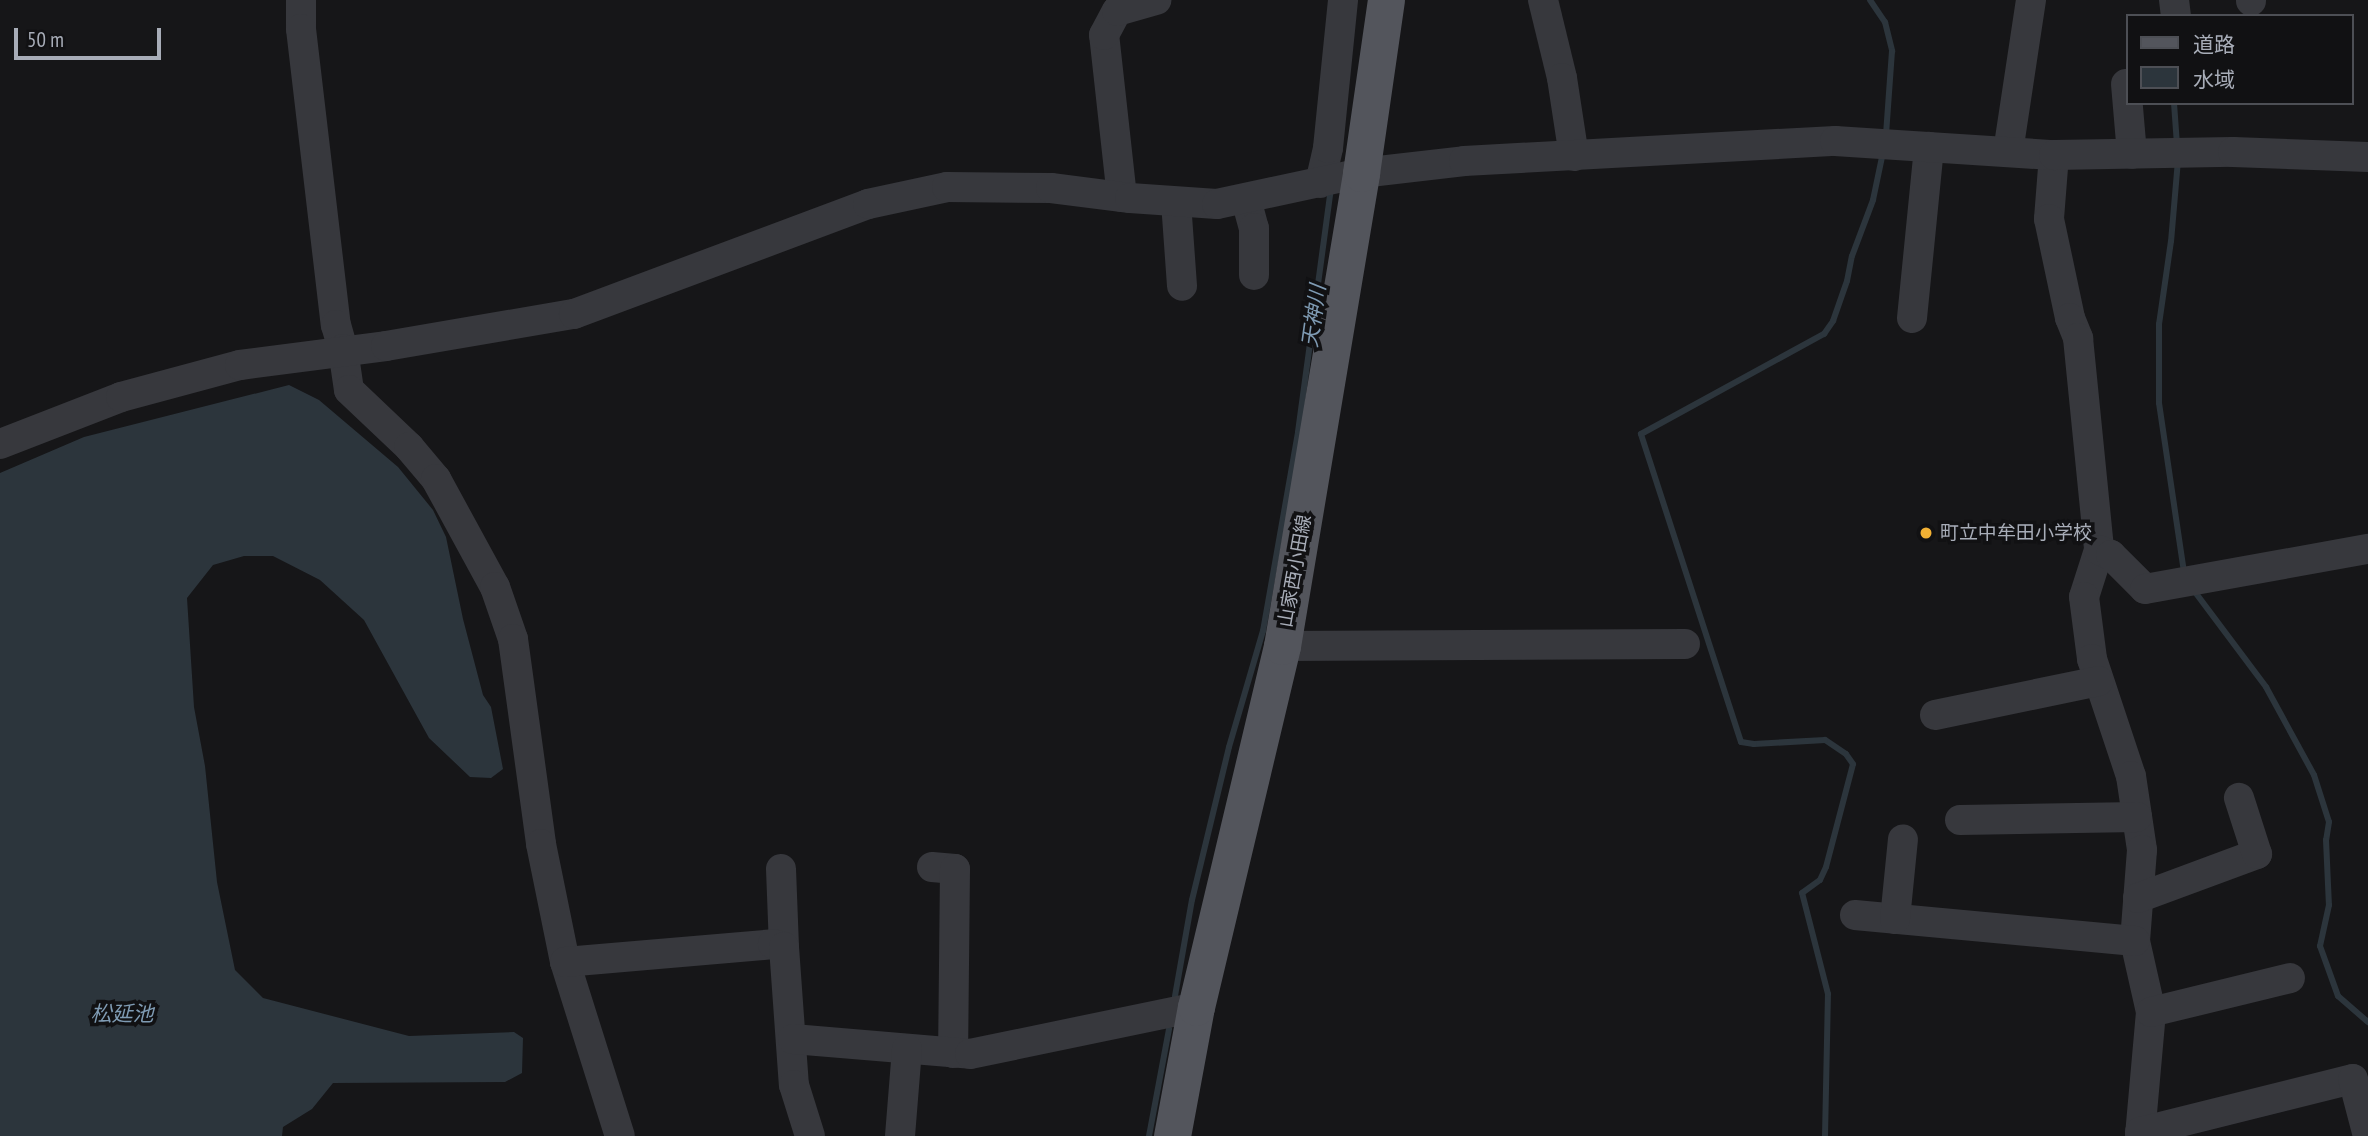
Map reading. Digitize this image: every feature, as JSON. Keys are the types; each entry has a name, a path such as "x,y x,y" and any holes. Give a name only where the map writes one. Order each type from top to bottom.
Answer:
{"main road":[{"name":"山家西小田線","path":"1172,1136 1196,1007 1282,646 1362,173 1386,0"}],"street":[{"path":"301,0 302,41 335,325 343,349 349,390 409,447 436,479 495,587 513,639 541,844 565,962 620,1136"},
{"path":"1122,197 1104,35 1117,11 1156,0"},
{"path":"1320,183 1328,148 1343,0"},
{"path":"1543,0 1562,78 1574,156"},
{"path":"2008,152 2031,0"},
{"path":"2128,105 2132,154"},
{"path":"0,444 121,397 240,365 343,349 386,346 574,314 888,197 947,187 1051,188 1122,197 1217,204 1362,173 1464,161 1835,141 2054,155 2232,152 2368,157"},
{"path":"1912,318 1929,147"},
{"path":"2054,155 2049,219 2070,318 2078,338 2099,550 2084,597 2092,659 2131,776 2142,850 2135,941 2151,1012 2140,1134 2353,1079 2368,1136"},
{"path":"1246,199 1254,228 1254,275"},
{"path":"1175,201 1182,286"},
{"path":"2099,550 2111,555 2145,589 2368,549"},
{"path":"1282,646 1685,644"},
{"path":"1935,715 2099,681"},
{"path":"2138,898 2257,854 2239,798"},
{"path":"1960,820 2137,817"},
{"path":"1895,919 1903,839"},
{"path":"932,867 955,869 953,1053"},
{"path":"780,869 794,1085 810,1136"},
{"path":"1855,915 2135,941"},
{"path":"565,962 773,944 784,947"},
{"path":"2151,1012 2290,978"},
{"path":"793,1039 970,1054 1196,1007"},
{"path":"900,1136 907,1049"}],"water":[{"name":"松延池","path":"289,385 319,400 398,467 433,510 446,537 463,619 483,695 491,707 503,769 491,778 470,777 429,738 364,620 320,580 273,556 244,556 213,565 187,598 194,707 205,766 217,882 235,970 263,998 409,1036 514,1032 523,1038 522,1073 505,1082 333,1083 312,1109 283,1127 282,1136 0,1136 0,473 84,437"}],"waterway":[{"path":"1870,0 1885,22 1892,51 1886,135"},
{"path":"2174,105 2177,145"},
{"path":"1825,1136 1828,994 1802,893 1820,880 1826,867 1853,764 1846,754 1825,740 1754,744 1741,742 1641,434 1824,334 1833,321 1847,281 1852,256 1873,200 1883,152"},
{"path":"2178,160 2171,241 2159,324 2159,403 2184,573"},
{"name":"天神川","path":"1175,996 1192,900 1229,747 1263,631 1298,432 1331,189"},
{"path":"2192,588 2266,687 2314,775 2329,822 2326,840 2329,905 2320,946 2338,996 2368,1022"},
{"path":"1149,1136 1169,1029"}],"place":[{"name":"町立中牟田小学校","path":"1926,533"}]}
